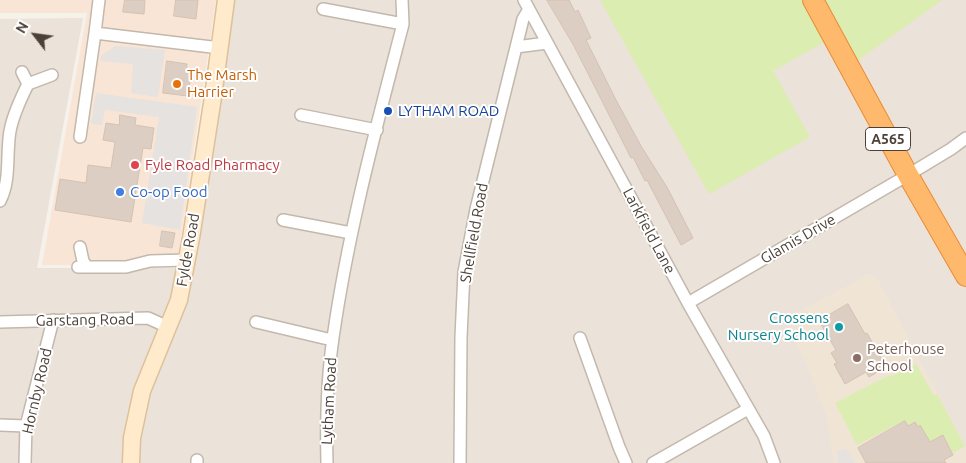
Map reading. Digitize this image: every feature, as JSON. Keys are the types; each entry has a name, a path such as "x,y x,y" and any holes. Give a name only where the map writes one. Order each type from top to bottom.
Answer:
{"highway":[{"name":"A565","path":"813,0 908,175 966,276"}],"street":[{"path":"80,137 98,0"},
{"name":"Fylde Road","path":"131,463 132,438 142,392 179,300 187,260 226,0"},
{"name":"Lytham Road","path":"327,463 326,428 332,340 351,233 403,24 402,0"},
{"name":"Larkfield Lane","path":"527,5 688,303 764,436 774,463"},
{"name":"Shellfield Road","path":"460,463 461,337 464,272 476,209 527,5"},
{"path":"323,8 403,24"},
{"path":"95,33 220,48"},
{"path":"516,47 547,43"},
{"path":"22,72 28,84"},
{"path":"0,201 8,166 10,132 17,107 28,84 52,75"},
{"path":"301,115 376,130"},
{"name":"Glamis Drive","path":"688,303 951,150 966,138"},
{"path":"283,220 351,233"},
{"path":"80,247 83,267 126,267 150,261 187,260"},
{"name":"Garstang Road","path":"0,322 148,318 168,327"},
{"name":"Hornby Road","path":"25,463 26,426 53,320"},
{"name":"Lytham Road","path":"256,322 332,340"},
{"path":"580,338 626,463"},
{"path":"653,463 748,409"},
{"path":"0,425 26,426"}],"shaded area":[{"path":"0,0 216,0 177,265 42,265 87,13 0,13"},
{"path":"231,0 966,0 966,463 0,463 0,19 83,18 37,268 194,268"},
{"path":"115,46 165,50 158,97 131,93 133,64 100,61 101,56"},
{"path":"96,93 197,107 180,230 142,223 159,117 105,110 102,125 91,124"},
{"path":"871,273 874,277 876,276 966,447 966,463 834,463 826,415 805,362 785,319"},
{"path":"844,449 850,453 854,463 838,463 837,451"}],"green space":[{"path":"600,0 808,0 830,39 773,71 810,137 709,194"},
{"path":"823,0 942,0 857,61"},
{"path":"916,364 934,396 937,394 965,446 953,453 944,436 930,442 920,425 918,427 915,422 908,426 905,420 857,445 835,403"}],"building":[{"path":"125,0 145,0 144,14 123,12"},
{"path":"176,0 198,0 196,19 174,16"},
{"path":"547,0 569,0 575,12 578,10 591,38 586,40 616,100 641,146 668,189 693,238 681,245 647,180 645,181 633,157 631,158 574,46"},
{"name":"The Marsh Harrier","path":"167,61 187,64 186,73 191,74 188,96 163,93"},
{"path":"120,115 136,118 135,125 154,128 151,149 143,148 131,222 55,210 60,179 86,183 88,165 111,168 115,142 103,140 106,123 119,125"},
{"path":"162,231 175,233 172,248 160,246"},
{"path":"848,304 886,367 869,377 866,372 845,384 834,364 837,363 831,353 836,350 819,321"},
{"path":"905,421 908,426 915,422 918,427 920,425 930,442 943,435 953,455 944,460 946,463 866,463 858,448"}],"place":[{"name":"The Marsh Harrier","path":"177,84"},
{"name":"LYTHAM ROAD","path":"388,111"},
{"name":"Fyle Road Pharmacy","path":"135,165"},
{"name":"Co-op Food","path":"120,192"},
{"name":"Crossens Nursery School","path":"839,327"},
{"name":"Peterhouse School","path":"857,358"}]}
